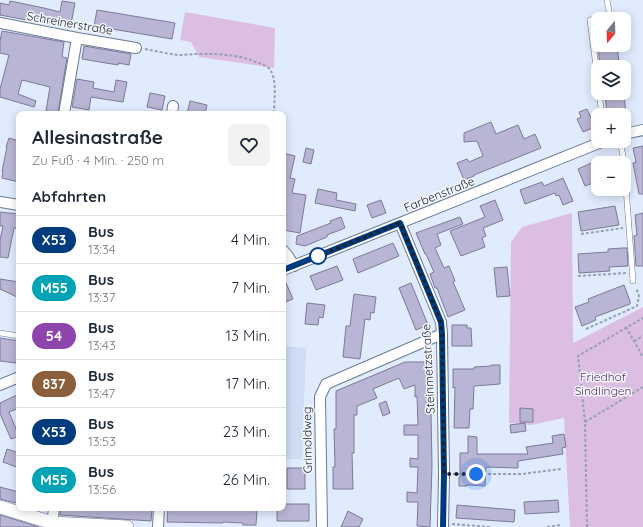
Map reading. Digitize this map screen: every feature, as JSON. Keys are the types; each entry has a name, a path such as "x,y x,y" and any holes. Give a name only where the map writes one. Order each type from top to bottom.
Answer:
{"street":[{"name":"Schreinerstraße","path":"0,23 136,48"},
{"path":"65,111 77,38"},
{"path":"631,133 643,130"},
{"name":"Farbenstraße","path":"286,269 591,146"},
{"path":"0,202 16,205"},
{"name":"Steinmetzstraße","path":"400,223 441,322 444,474 443,525"},
{"path":"286,254 294,266"},
{"name":"Grimoldweg","path":"322,527 320,397 326,384 442,334"},
{"path":"0,385 16,378"},
{"path":"0,507 53,525 127,527"},
{"path":"53,525 54,511"},
{"path":"158,527 159,511"}],"lane":[{"path":"595,60 590,20 610,16 607,0"},
{"path":"621,148 624,161 633,281"},
{"path":"0,333 16,336"}],"path":[{"path":"136,48 178,55 221,54 250,59 271,70 274,81 274,111"},
{"path":"580,234 629,227"},
{"path":"578,276 632,272"},
{"path":"586,329 637,306 639,296 633,281"},
{"path":"587,527 584,422 578,356 643,318"},
{"path":"626,327 642,355"},
{"path":"634,341 643,336"},
{"path":"584,422 643,387"},
{"path":"444,474 522,474 561,469"},
{"path":"443,525 491,527"},
{"path":"547,527 561,525"}],"shaded area":[{"path":"286,346 306,348 302,459 286,459"}],"green space":[{"path":"185,12 275,28 274,68 199,57 191,42 180,40"},
{"name":"Friedhof Sindlingen","path":"572,213 573,343 643,307 643,527 570,527 564,418 531,425 509,423 511,242 522,227"}],"building":[{"path":"10,1 60,12 62,1 75,3 71,24 50,20 49,23 32,21 0,15 0,3 9,5"},
{"path":"97,10 175,23 172,39 94,26"},
{"path":"2,31 64,42 62,57 67,58 58,111 46,111 50,87 22,80 18,94 36,101 34,107 0,97 0,89 9,55 0,53"},
{"path":"84,46 131,54 129,65 118,63 118,65 82,59"},
{"path":"599,52 618,52 619,60 600,60"},
{"path":"77,79 94,82 93,88 114,92 116,80 127,82 123,102 91,97 89,110 72,107"},
{"path":"150,93 165,96 162,110 147,107"},
{"path":"606,100 625,100 625,108 606,108"},
{"path":"190,101 207,105 206,111 188,111"},
{"path":"587,109 591,118 591,129 583,132 577,119 581,117 579,112"},
{"path":"491,122 496,134 518,125 524,139 535,134 541,148 464,180 457,163 467,159 469,162 483,156 477,141 464,142 464,133"},
{"path":"9,138 16,140 16,181 2,178 6,147"},
{"path":"643,146 643,194 639,194 633,163 636,162 633,148"},
{"path":"306,148 314,150 311,164 303,162"},
{"path":"286,154 295,156 290,178 295,179 292,193 306,195 300,233 286,231"},
{"path":"591,163 591,184 585,186 578,169"},
{"path":"563,178 573,201 563,205 559,195 556,196 555,193 525,204 520,190 542,182 544,186"},
{"path":"318,189 337,193 336,200 356,204 355,211 315,203"},
{"path":"381,200 386,213 372,218 367,205"},
{"path":"495,200 503,220 483,228 486,236 482,238 485,247 461,256 450,231 485,217 480,206"},
{"path":"615,206 619,225 581,231 578,212"},
{"path":"0,212 16,214 16,228 14,228 8,258 0,257 0,240 3,226 0,226"},
{"path":"643,213 643,266 636,266 634,236 637,235 635,215"},
{"path":"341,217 345,228 305,246 296,244 297,236 331,223 330,221"},
{"path":"460,217 463,224 437,234 441,245 435,248 444,268 449,266 455,281 453,282 465,310 448,317 430,274 434,272 416,233"},
{"path":"393,243 399,256 358,273 353,259"},
{"path":"627,248 628,266 609,267 610,271 579,273 578,254 608,252 608,249"},
{"path":"337,266 343,280 316,290 310,276"},
{"path":"507,267 510,296 497,297 494,268"},
{"path":"0,279 16,282 16,297 0,289"},
{"path":"286,283 293,299 286,302"},
{"path":"411,283 428,325 416,330 399,288"},
{"path":"624,285 630,304 595,317 596,320 582,326 575,307 589,302 588,299"},
{"path":"354,294 376,297 374,313 371,312 370,320 365,319 360,359 343,357 346,326 350,326"},
{"path":"307,303 325,305 323,318 319,317 318,325 305,324"},
{"path":"452,325 467,325 467,328 471,328 472,346 452,346"},
{"path":"0,338 16,341 16,363 0,361"},
{"path":"405,362 430,362 432,465 430,527 417,526 418,502 407,502 407,492 417,493 418,467 410,467 410,458 418,459 418,435 404,435 404,425 418,425 417,396 415,397 415,385 404,389 399,378 373,389 377,398 357,406 357,415 354,415 354,453 352,453 353,489 333,489 333,467 335,467 334,429 336,429 336,391"},
{"path":"500,365 500,384 474,386 473,409 470,409 469,428 454,428 455,387 453,388 453,369 474,369 474,367"},
{"path":"16,395 16,409 9,412 16,429 16,437 11,439 0,414 0,403"},
{"path":"386,401 390,413 383,416 379,404"},
{"path":"520,408 533,409 533,422 520,422"},
{"path":"525,423 526,431 511,433 510,425"},
{"path":"564,434 566,447 562,448 563,454 518,461 518,468 486,467 485,486 459,486 460,453 468,453 468,436 477,437 477,454 528,454 526,447 553,443 552,436"},
{"path":"7,449 16,452 16,467 3,462"},
{"path":"287,468 305,468 305,489 287,489"},
{"path":"0,487 16,491 16,503 0,499"},
{"path":"558,500 559,512 525,514 524,502"},
{"path":"286,504 309,504 309,521 277,521 277,511 286,511"},
{"path":"457,505 515,510 514,522 456,518"},
{"path":"60,511 152,511 151,521 60,515"},
{"path":"168,511 257,511 256,525 223,522 167,522"},
{"path":"348,511 363,519 359,527 341,527"},
{"path":"0,515 39,527 0,527"}],"bus line":[{"name":"X53","path":"286,269 400,223 441,322 444,474 443,527"}],"route":[{"path":"318,256 400,223 441,322 444,474 476,474"}]}
